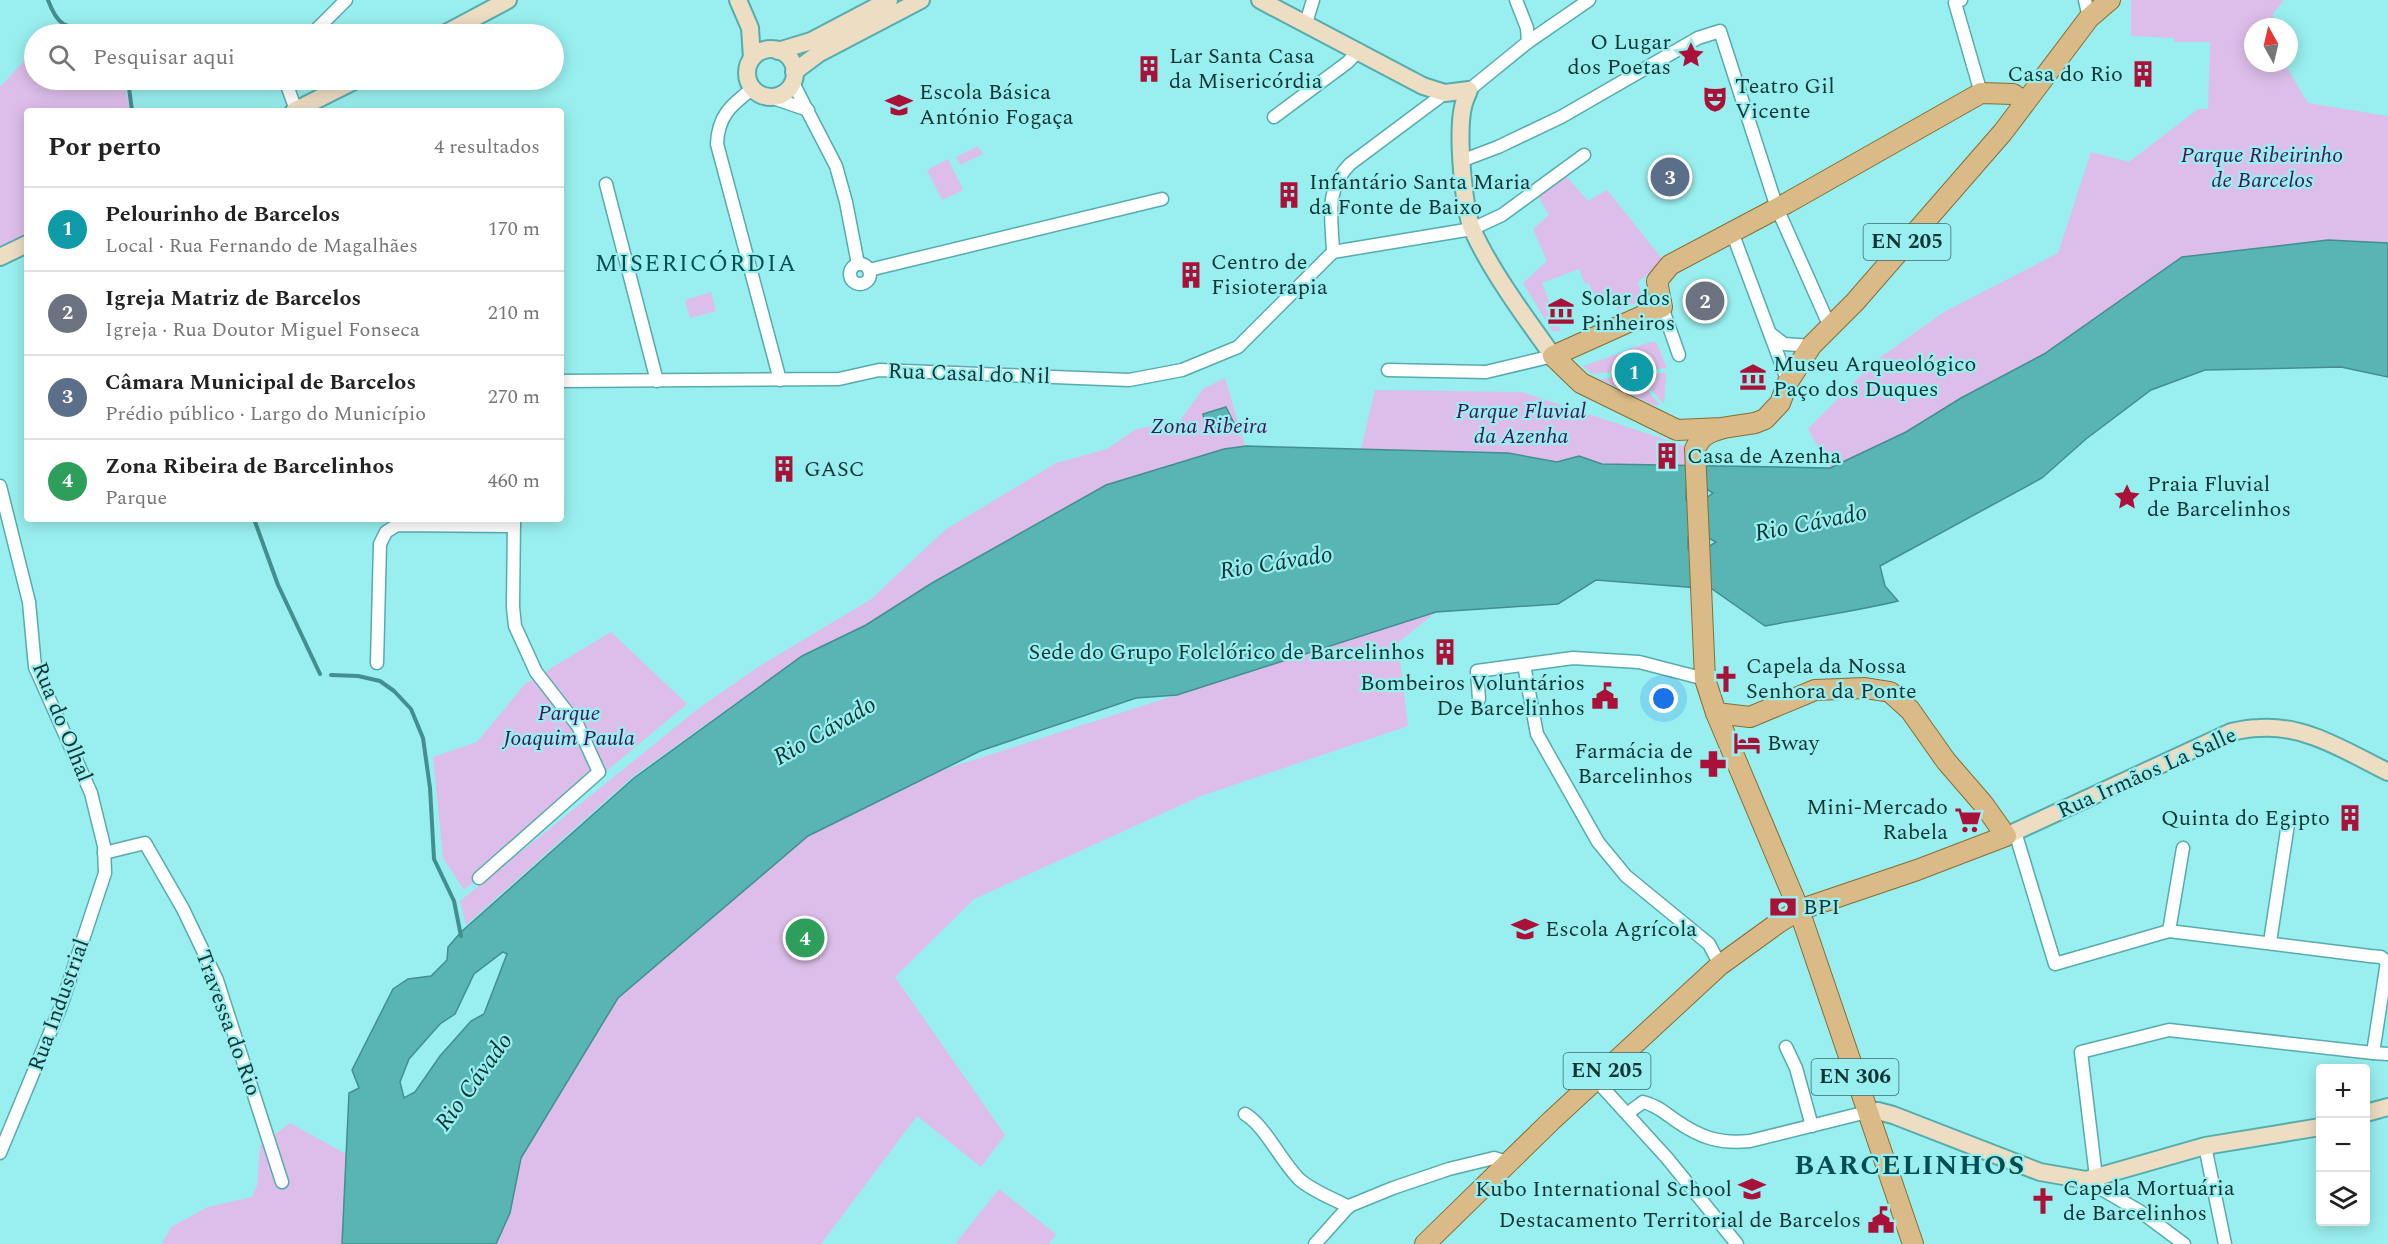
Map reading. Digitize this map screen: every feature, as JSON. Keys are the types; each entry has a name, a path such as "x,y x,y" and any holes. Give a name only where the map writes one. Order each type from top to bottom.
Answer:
{"main road":[{"name":"EN 205","path":"1677,430 1722,428 1755,423 1765,419 1780,403 1788,382 1811,346 1855,302 1995,141 2025,102 2087,9 2109,0"},
{"path":"1554,356 1662,307 1657,281 1670,265 1777,208 1981,93 2013,94 2025,102"},
{"name":"EN 205","path":"1554,356 1581,383 1677,430 1690,440 1696,451"},
{"name":"EN 205","path":"1696,451 1700,438 1722,428"},
{"path":"1696,451 1705,679 1716,713 1799,910"},
{"path":"1716,713 1750,717 1815,690 1865,688 1890,692 1910,710 1946,761 2010,834"},
{"name":"EN 205","path":"1425,1244 1508,1162 1720,965 1799,910 1917,870 2010,834"},
{"name":"EN 306","path":"1799,910 1913,1244"}],"street":[{"path":"322,24 346,0"},
{"path":"463,24 508,0"},
{"path":"738,0 750,28 752,58 747,73 752,89 763,96 808,110"},
{"path":"752,58 764,51 811,41 889,0"},
{"path":"770,97 783,94 793,77 818,54 921,0"},
{"path":"1260,0 1359,50 1423,86 1445,93 1469,90"},
{"path":"1306,23 1313,0"},
{"path":"1516,0 1527,28 1528,42"},
{"path":"1388,370 1486,372 1554,356 1485,254 1472,229 1461,162 1462,109 1469,90 1528,42 1589,0"},
{"path":"1961,0 1955,3 1981,93"},
{"path":"750,28 774,50 789,59 793,77 839,175 863,267 1162,199"},
{"path":"1461,162 1561,117 1698,38 1720,31 1777,208 1830,327"},
{"path":"1274,117 1348,62 1359,50"},
{"path":"752,89 725,113 717,128 717,144 780,380"},
{"path":"288,90 294,108"},
{"path":"301,108 336,90"},
{"path":"1445,93 1350,164 1339,175 1332,191 1334,252 1472,229 1502,215 1584,155"},
{"path":"606,184 657,381"},
{"path":"1732,232 1788,382"},
{"path":"0,257 24,245"},
{"name":"Rua Casal do Nil","path":"564,381 839,379 879,370 1129,380 1182,370 1238,347 1334,252"},
{"path":"1662,307 1679,355"},
{"path":"1770,334 1784,344 1811,346"},
{"name":"Rua do Olhal","path":"0,486 29,602 35,667 91,793 104,853"},
{"path":"376,663 380,544 386,532 397,525 514,523 513,607 515,626 536,672 578,726 599,772 479,878"},
{"path":"1479,699 1477,671 1573,657 1639,662 1705,679"},
{"path":"1524,665 1536,734 1598,842 1626,876 1709,944 1720,965"},
{"name":"Rua Irmãos La Salle","path":"2010,834 2209,741 2231,732 2261,727 2292,731 2321,740 2388,772"},
{"path":"2270,942 2288,824"},
{"path":"2010,834 2055,964 2169,931 2381,957 2387,962 2373,1053"},
{"name":"Travessa do Rio","path":"104,853 145,843 183,909 217,980 282,1182"},
{"path":"2169,931 2183,848"},
{"name":"Rua Industrial","path":"0,1153 61,1006 105,873 104,853"},
{"path":"2091,1179 2081,1053 2169,1030 2388,1053"},
{"path":"1786,1047 1796,1068 1812,1126"},
{"path":"1596,1080 1628,1113 1737,1244"},
{"path":"1628,1113 1643,1102 1653,1105 1680,1124 1710,1140 1730,1143 1750,1141 1878,1111 2040,1172 2091,1179 2205,1146 2316,1128"},
{"path":"2370,1112 2388,1107"},
{"path":"1245,1114 1255,1120 1281,1158 1302,1182 1349,1207"},
{"path":"2205,1146 2225,1244"},
{"path":"1315,1244 1349,1207 1393,1188 1449,1169 1494,1158 1508,1162"},
{"path":"2091,1179 2184,1244"}],"green space":[{"name":"Parque Ribeirinho de Barcelos","path":"2131,0 2284,0 2273,14 2273,18 2244,18 2244,72 2289,72 2308,103 2388,116 2388,243 2328,240 2182,257 2044,354 1961,398 1907,432 1830,468 1808,429 1875,361 1944,312 2058,253 2091,152 2129,162 2198,109 2208,109 2210,42 2174,42 2174,38 2131,36"},
{"path":"24,61 24,90 126,90 129,108 24,108 24,238 0,250 0,87"},
{"path":"978,146 983,154 960,165 956,157"},
{"path":"948,159 963,190 942,200 927,170"},
{"path":"1566,176 1588,201 1607,190 1664,261 1638,282 1643,300 1617,310 1615,299 1599,301 1597,293 1593,294 1589,283 1585,284 1579,269 1542,283 1561,332 1552,331 1523,283 1547,261 1533,229 1549,215 1538,196"},
{"path":"711,292 716,311 690,318 685,300"},
{"path":"1656,342 1667,368 1645,370 1640,364 1633,362 1629,349"},
{"path":"1626,351 1629,363 1624,371 1592,374 1583,366"},
{"path":"1666,373 1664,404 1642,380 1645,374"},
{"path":"1624,376 1630,382 1640,382 1660,405 1653,405 1600,379"},
{"name":"Zona Ribeira","path":"1225,378 1245,446 1224,449 1106,485 932,583 866,625 802,656 632,777 466,925 460,901 699,708 758,667 870,600 945,530 1056,463 1107,449 1136,429 1179,422 1203,389"},
{"name":"Parque Fluvial da Azenha","path":"1375,390 1522,392 1685,446 1690,466 1602,464 1579,456 1557,462 1508,453 1361,449"},
{"path":"1436,612 1398,643 1408,726 1201,796 974,899 895,977 1005,1135 981,1167 917,1116 821,1244 485,1244 521,1158 618,998 789,819"},
{"name":"Parque Joaquim Paula","path":"611,632 687,704 464,890 443,858 433,757 477,742 525,684"},
{"path":"290,1123 346,1154 342,1244 162,1244 171,1227 208,1207 252,1197 257,1185 260,1146"},
{"path":"999,1189 1056,1234 1049,1244 955,1244"}],"water":[{"name":"Rio Cávado","path":"2328,240 2388,243 2388,377 2341,367 2205,370 2151,390 2086,439 2042,478 1880,566 1885,586 1898,601 1765,626 1712,589 1596,580 1558,604 1436,612 1177,695 1136,698 980,751 808,836 618,998 521,1158 510,1213 496,1244 342,1244 349,1093 359,1088 352,1070 393,989 408,979 431,976 447,960 448,947 461,932 634,778 802,656 866,625 932,583 1106,485 1224,449 1246,446 1508,453 1557,462 1579,456 1602,464 1830,468 1906,432 1961,398 2044,354 2182,257","holes":["1703,487 1713,493 1703,500 1686,500 1686,488","1705,536 1716,542 1705,549 1688,549 1688,537","503,952 507,954 484,1014 471,1021 440,1056 415,1092 404,1098 400,1082 409,1059 440,1024 455,1014 474,974"]},
{"path":"1226,407 1234,423 1207,434 1203,414"}],"waterway":[{"path":"48,0 54,14 64,24"},
{"path":"129,90 132,108"},
{"path":"255,522 278,585 320,674"},
{"path":"331,675 358,676 380,681 394,691 411,709 423,738 430,788 434,859 454,901 461,936"}],"place":[{"name":"O Lugar dos Poetas","path":"1691,55"},
{"name":"Lar Santa Casa da Misericórdia","path":"1149,69"},
{"name":"Casa do Rio","path":"2143,74"},
{"name":"Teatro Gil Vicente","path":"1715,99"},
{"name":"Escola Básica António Fogaça","path":"899,105"},
{"name":"Câmara Municipal de Barcelos","path":"1670,177"},
{"name":"Infantário Santa Maria da Fonte de Baixo","path":"1289,195"},
{"name":"Centro de Fisioterapia","path":"1191,275"},
{"name":"Igreja Matriz de Barcelos","path":"1705,301"},
{"name":"Solar dos Pinheiros","path":"1561,311"},
{"name":"Pelourinho de Barcelos","path":"1634,372"},
{"name":"Museu Arqueológico Paço dos Duques","path":"1753,377"},
{"name":"Casa de Azenha","path":"1667,456"},
{"name":"GASC","path":"784,469"},
{"name":"Praia Fluvial de Barcelinhos","path":"2127,497"},
{"name":"Sede do Grupo Folclórico de Barcelinhos","path":"1445,652"},
{"name":"Capela da Nossa Senhora da Ponte","path":"1726,679"},
{"name":"Bombeiros Voluntários De Barcelinhos","path":"1605,696"},
{"name":"Bway","path":"1747,743"},
{"name":"Farmácia de Barcelinhos","path":"1713,764"},
{"name":"Quinta do Egipto","path":"2350,818"},
{"name":"Mini-Mercado Rabela","path":"1968,820"},
{"name":"BPI","path":"1783,907"},
{"name":"Escola Agrícola","path":"1525,929"},
{"name":"Zona Ribeira de Barcelinhos","path":"805,938"},
{"name":"Kubo International School","path":"1752,1189"},
{"name":"Capela Mortuária de Barcelinhos","path":"2043,1201"},
{"name":"Destacamento Territorial de Barcelos","path":"1881,1220"}],"district":[{"name":"MISERICÓRDIA","path":"696,264"},
{"name":"BARCELINHOS","path":"1910,1165"}]}
